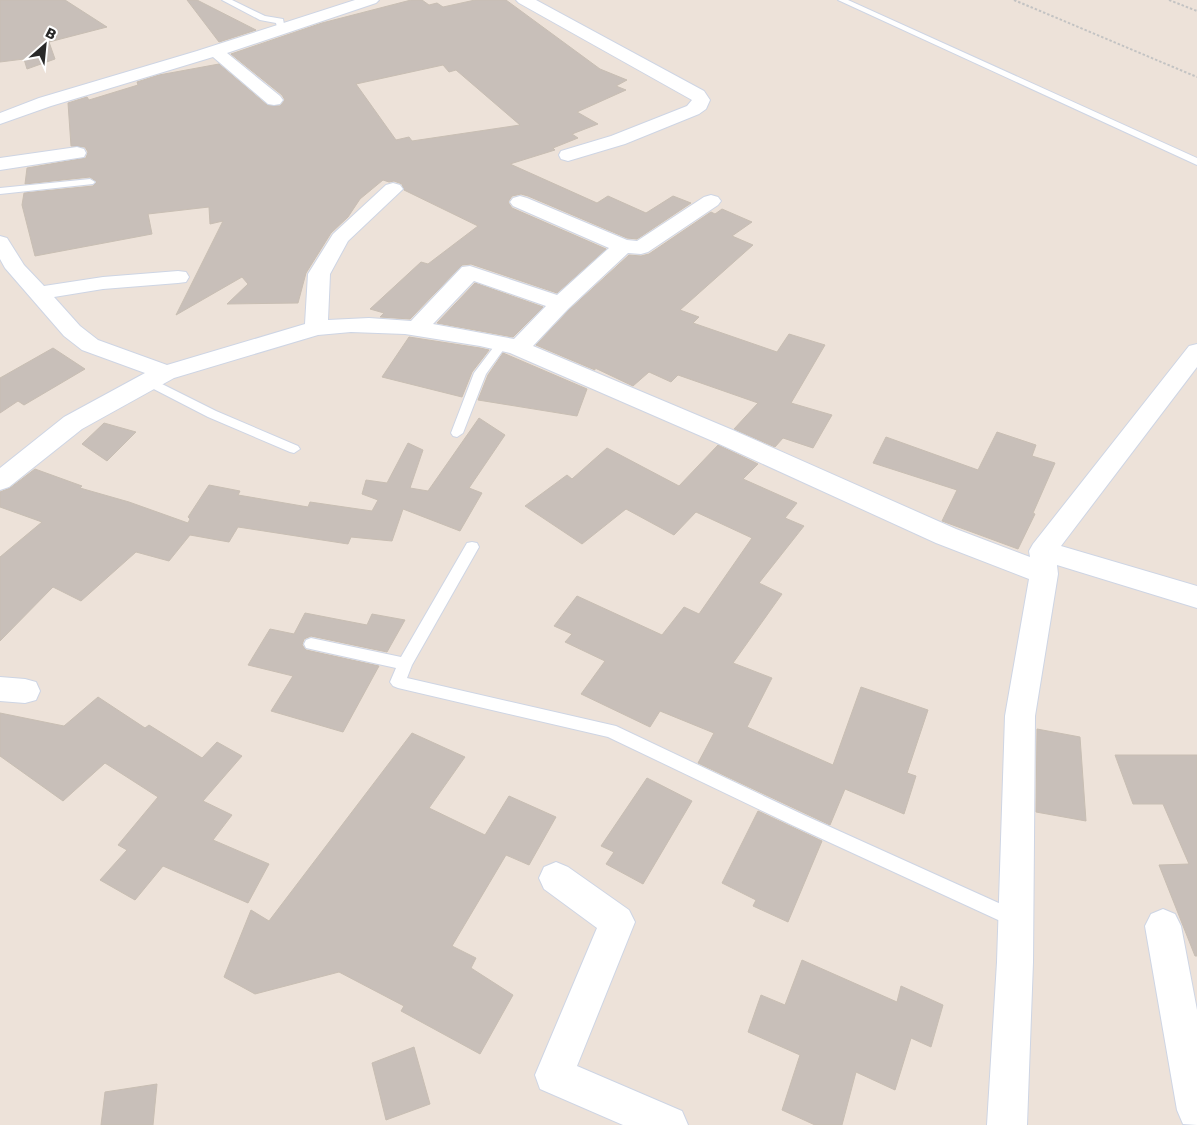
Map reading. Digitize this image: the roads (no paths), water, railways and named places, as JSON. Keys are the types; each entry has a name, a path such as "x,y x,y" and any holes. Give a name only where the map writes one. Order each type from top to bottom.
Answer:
{"street":[{"path":"0,119 45,102 215,51 347,0"},
{"path":"280,25 371,0"},
{"path":"524,0 698,96 700,100 700,106 693,110 618,140 568,155"},
{"path":"215,51 274,100"},
{"path":"0,164 77,153"},
{"path":"316,328 319,274 340,238 393,189"},
{"path":"520,202 623,246 641,248 711,201"},
{"path":"0,242 8,270 40,293 72,331 90,344 157,377"},
{"path":"510,345 560,304 623,246"},
{"path":"417,328 470,272 560,304"},
{"path":"40,293 104,283 178,277"},
{"path":"0,481 73,423 157,377 316,328 340,324 417,328 510,345 726,436 946,536 1043,562 1197,597"},
{"path":"1006,1125 1016,962 1020,716 1043,562 1197,351"},
{"path":"556,878 617,922 554,1075 668,1125"},
{"path":"1163,926 1197,1110"}],"lane":[{"path":"226,0 280,25"},
{"path":"842,0 1197,162"},
{"path":"0,191 90,182"},
{"path":"457,433 480,373 510,345"},
{"path":"157,377 212,414 294,449"},
{"path":"472,547 405,664 398,682 612,731 800,821 1016,919"},
{"path":"312,644 405,664"}]}
